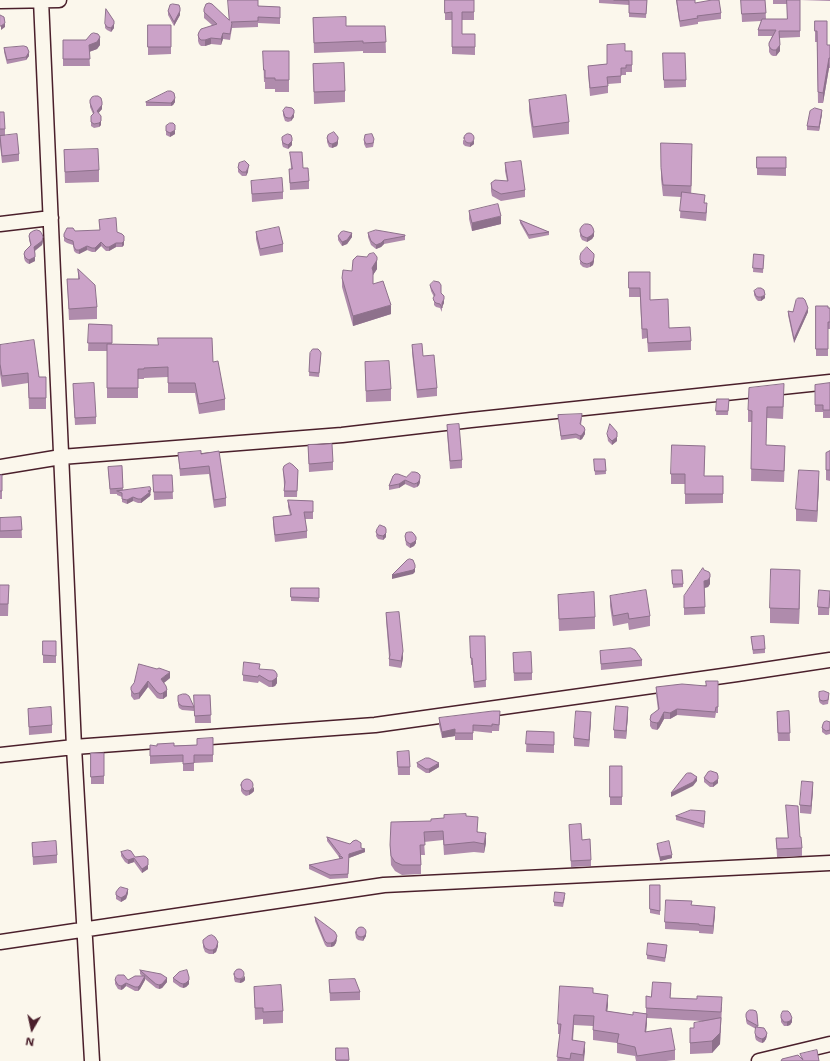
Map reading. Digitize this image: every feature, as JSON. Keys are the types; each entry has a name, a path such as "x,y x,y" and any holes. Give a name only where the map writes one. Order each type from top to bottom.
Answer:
{"street":[{"path":"41,0 74,747 92,1061"},
{"path":"0,1 59,0"},
{"path":"0,224 51,218"},
{"path":"0,467 61,457 342,435 830,382"},
{"path":"0,755 74,747 375,725 830,660"},
{"path":"0,942 384,885 830,863"},
{"path":"760,1061 830,1044"}],"building":[{"path":"228,0 258,0 258,6 280,7 280,18 258,17 258,21 231,22 230,34 223,33 221,39 211,38 201,40 198,35 201,29 217,24 204,12 206,4 212,4 229,20"},
{"path":"445,0 474,0 474,12 462,12 462,34 475,34 475,47 452,47 452,12 445,13"},
{"path":"614,0 647,0 646,14 629,13 629,1"},
{"path":"677,0 695,0 695,3 719,0 721,13 697,16 698,18 680,21"},
{"path":"741,0 765,0 766,13 742,14"},
{"path":"787,0 800,0 800,31 779,31 780,45 776,50 773,50 769,46 769,43 776,30 758,30 762,19 787,19"},
{"path":"170,5 179,5 180,8 174,22 168,11"},
{"path":"106,9 114,21 111,28 107,27 105,24"},
{"path":"0,15 4,17 5,23 1,26 0,26"},
{"path":"346,17 346,26 385,26 386,42 363,43 363,41 314,43 313,18"},
{"path":"815,21 827,21 827,45 830,45 830,58 823,93 818,92 817,31 815,31"},
{"path":"148,25 171,25 171,47 148,47"},
{"path":"91,34 98,34 100,37 97,42 89,45 90,59 63,59 63,40 86,40"},
{"path":"625,44 625,51 632,51 632,65 626,65 626,68 621,68 621,76 607,77 608,86 590,88 588,66 607,64 607,45"},
{"path":"27,47 29,52 26,57 7,60 4,48"},
{"path":"263,51 289,51 289,80 265,78"},
{"path":"663,53 685,53 686,80 664,80"},
{"path":"344,63 345,91 314,92 313,64"},
{"path":"168,91 174,93 175,98 171,103 146,102"},
{"path":"566,95 569,122 533,127 529,100"},
{"path":"95,96 101,98 102,105 97,111 101,116 101,121 94,124 91,122 91,116 94,113 90,100"},
{"path":"286,107 294,110 291,118 285,117 283,111"},
{"path":"815,108 822,110 819,127 807,126 810,111"},
{"path":"0,112 4,112 5,129 0,129"},
{"path":"170,123 175,125 175,130 170,133 166,131 166,126"},
{"path":"334,132 338,139 337,142 332,144 329,143 327,138 328,135"},
{"path":"467,133 471,133 473,134 473,142 467,143 464,140 464,136"},
{"path":"17,134 19,154 2,156 0,136"},
{"path":"288,134 291,135 292,141 288,145 283,143 282,137"},
{"path":"372,134 374,139 373,143 366,144 364,140 365,135"},
{"path":"661,143 692,144 691,186 663,185"},
{"path":"98,149 99,170 65,172 64,150"},
{"path":"290,152 302,152 303,168 308,168 309,181 290,183 289,169 292,169"},
{"path":"757,157 786,157 786,168 757,168"},
{"path":"245,161 249,165 246,172 242,172 238,168 239,163"},
{"path":"521,161 525,190 501,194 492,189 491,183 495,180 508,181 505,163"},
{"path":"282,178 283,192 252,194 251,181"},
{"path":"682,192 705,195 704,203 707,203 706,213 680,211"},
{"path":"498,204 501,216 472,223 469,211"},
{"path":"116,218 117,232 124,236 124,241 122,243 116,243 106,247 101,242 95,248 87,246 76,250 73,241 64,237 67,228 73,228 75,231 100,230 99,220"},
{"path":"520,220 549,232 529,235"},
{"path":"585,224 591,225 594,232 587,238 582,236 580,232 580,229"},
{"path":"279,227 283,244 260,249 256,232"},
{"path":"37,230 42,234 42,241 34,247 35,257 29,260 24,254 31,245 29,236 30,233"},
{"path":"376,230 405,236 384,240 376,245 371,241 368,233"},
{"path":"344,231 352,233 347,240 342,242 338,236"},
{"path":"587,247 594,254 594,257 593,261 587,264 580,260 580,256"},
{"path":"374,253 377,260 372,268 373,284 383,281 391,305 353,316 342,278 343,270 352,271 353,260 357,256 367,257 369,254"},
{"path":"754,254 764,255 763,269 753,268"},
{"path":"78,269 95,285 97,307 69,309 67,279 79,279"},
{"path":"629,272 650,272 650,300 668,299 669,328 690,327 691,341 648,343 647,329 642,329 640,288 629,288"},
{"path":"434,281 439,282 441,285 441,293 444,296 442,308 440,304 434,301 433,298 435,295 430,285"},
{"path":"758,288 764,290 765,295 761,297 756,296 754,291"},
{"path":"798,298 803,298 805,300 808,308 794,339 788,311 793,312 796,300"},
{"path":"816,306 828,306 828,308 830,308 830,322 828,322 828,349 816,349"},
{"path":"89,324 112,325 112,343 88,343"},
{"path":"158,338 212,338 213,362 218,361 225,399 199,404 195,383 168,383 168,367 138,369 138,388 107,388 107,344 158,345"},
{"path":"34,340 39,377 46,377 46,398 29,398 28,373 2,376 0,364 0,345"},
{"path":"422,344 423,356 434,355 437,388 417,390 412,345"},
{"path":"313,349 318,349 321,353 319,373 309,372 310,353"},
{"path":"389,361 391,389 366,391 365,362"},
{"path":"94,383 96,417 75,418 73,384"},
{"path":"830,383 830,410 823,410 823,405 815,405 815,385"},
{"path":"784,384 783,407 767,407 766,445 785,446 784,471 751,469 752,411 748,410 749,388"},
{"path":"717,399 729,399 728,411 716,411"},
{"path":"582,414 580,424 585,430 582,435 580,436 576,434 561,436 558,415"},
{"path":"459,424 462,460 450,461 447,425"},
{"path":"610,424 617,432 617,437 612,441 607,434"},
{"path":"332,444 333,462 309,464 308,445"},
{"path":"672,445 705,446 704,476 723,476 723,494 685,494 685,474 671,474"},
{"path":"201,451 201,454 219,451 226,498 214,500 209,466 180,469 178,453"},
{"path":"830,451 830,470 826,470 826,453"},
{"path":"594,459 605,459 606,471 595,471"},
{"path":"290,463 298,470 297,491 284,491 285,482 283,469 284,466"},
{"path":"122,466 123,488 110,489 108,467"},
{"path":"799,470 819,471 817,511 796,509"},
{"path":"412,472 420,475 417,483 414,484 405,480 399,484 389,486 395,474 406,477"},
{"path":"0,475 2,475 2,491 0,491"},
{"path":"153,475 172,475 173,492 154,492"},
{"path":"150,487 151,490 148,491 150,492 141,499 133,497 127,500 122,499 122,493 117,491"},
{"path":"288,500 313,501 313,512 304,512 307,531 275,535 273,517 291,515"},
{"path":"21,517 22,530 0,531 0,518"},
{"path":"380,525 386,529 386,533 383,536 378,535 376,532"},
{"path":"412,532 416,537 416,540 410,544 406,541 405,536 406,533"},
{"path":"407,560 413,560 415,565 413,570 392,575"},
{"path":"703,568 710,574 708,580 704,581 705,607 684,608 684,596"},
{"path":"771,569 800,570 799,609 770,608"},
{"path":"672,570 682,570 683,584 673,584"},
{"path":"0,585 9,585 8,604 0,604"},
{"path":"291,588 319,588 319,598 291,597"},
{"path":"646,590 650,616 629,619 628,613 613,616 610,596"},
{"path":"819,590 830,591 829,608 818,607"},
{"path":"594,592 595,617 559,619 558,595"},
{"path":"399,612 403,651 401,661 389,659 390,655 386,613"},
{"path":"470,636 485,636 486,680 474,682"},
{"path":"764,636 765,649 753,650 751,637"},
{"path":"43,641 56,641 56,656 43,655"},
{"path":"631,648 635,650 642,660 601,664 600,651"},
{"path":"531,652 532,673 514,673 513,653"},
{"path":"244,662 260,664 259,669 273,670 277,674 277,677 272,681 269,681 259,675 258,677 243,675"},
{"path":"139,664 170,672 161,679 167,690 160,694 148,681 139,693 134,694 131,687 134,683"},
{"path":"706,681 718,681 718,707 716,707 715,712 677,709 670,713 664,712 657,723 650,720 651,715 659,709 656,687 682,684 706,686"},
{"path":"824,691 829,693 828,700 823,701 820,700 819,692"},
{"path":"183,694 189,696 194,707 182,706 179,704 178,696"},
{"path":"194,695 210,695 211,715 195,716"},
{"path":"616,706 628,707 626,731 614,730"},
{"path":"51,707 52,725 29,727 28,709"},
{"path":"500,711 499,725 473,725 473,733 455,733 455,729 442,732 439,718"},
{"path":"576,711 591,712 589,740 574,738"},
{"path":"789,711 790,733 778,733 777,712"},
{"path":"824,722 830,722 830,730 826,731 822,728"},
{"path":"527,731 554,732 554,745 526,744"},
{"path":"213,738 213,755 194,755 194,763 183,764 183,755 150,756 150,745 157,746 157,744 174,743 174,746 197,745 197,739"},
{"path":"409,751 410,767 398,767 397,752"},
{"path":"91,753 104,753 104,776 91,777"},
{"path":"426,758 439,763 429,769 426,769 417,763"},
{"path":"610,766 622,766 622,797 610,797"},
{"path":"711,771 717,773 718,776 718,779 713,783 710,783 704,778 708,772"},
{"path":"691,773 697,777 693,782 671,793 686,774"},
{"path":"245,779 249,779 253,785 249,791 245,791 241,787 241,783"},
{"path":"802,781 813,782 811,806 800,805"},
{"path":"786,805 798,806 802,848 777,849 776,838 788,838"},
{"path":"691,810 705,811 704,824 676,816"},
{"path":"466,814 466,816 478,817 477,832 486,833 484,844 474,842 444,845 443,831 424,832 425,845 420,845 421,865 402,865 395,862 391,856 391,822 431,821 431,819 444,818 444,815"},
{"path":"581,824 582,840 590,839 591,860 571,861 569,825"},
{"path":"327,837 350,844 356,840 361,843 361,848 365,849 349,854 348,874 330,875 309,865 343,858 341,856 339,857 340,855"},
{"path":"56,841 57,855 33,857 32,843"},
{"path":"669,841 672,855 660,857 657,844"},
{"path":"128,850 131,851 135,857 146,857 148,859 148,865 142,869 134,858 128,860 125,858 121,852"},
{"path":"650,885 660,885 660,911 650,909"},
{"path":"121,887 128,889 126,895 121,898 116,895 116,892"},
{"path":"555,892 565,893 563,903 554,902"},
{"path":"666,900 692,901 691,905 715,907 713,926 665,922"},
{"path":"315,917 335,932 337,936 334,942 327,943 325,941"},
{"path":"359,927 363,927 365,928 365,936 359,937 356,934 356,930"},
{"path":"212,935 218,942 216,948 209,950 205,948 203,940"},
{"path":"648,943 667,945 665,958 647,955"},
{"path":"237,969 241,969 243,970 243,978 237,979 234,976 234,972"},
{"path":"140,970 161,974 167,978 162,984 159,985"},
{"path":"187,970 189,980 186,983 180,983 173,978 179,972"},
{"path":"118,975 124,975 128,980 135,976 145,976 140,985 135,987 126,983 121,986 118,985 115,980"},
{"path":"355,979 360,992 330,993 329,980"},
{"path":"653,982 671,983 670,998 697,999 697,996 722,997 721,1012 646,1008 646,996 651,997"},
{"path":"281,985 283,1011 263,1012 263,1008 255,1008 254,987"},
{"path":"560,986 593,988 593,993 608,995 606,1011 633,1015 633,1012 647,1014 645,1032 671,1028 675,1050 637,1056 635,1047 617,1043 619,1034 593,1030 594,1016 574,1015 572,1040 585,1042 583,1055 571,1053 570,1059 557,1057 561,1024 558,1024"},
{"path":"750,1010 756,1011 758,1026 747,1020 746,1014"},
{"path":"783,1011 788,1011 790,1013 792,1018 790,1021 784,1022 781,1018"},
{"path":"721,1018 720,1033 712,1041 690,1043 690,1028 694,1028 694,1023"},
{"path":"756,1027 764,1028 767,1033 764,1038 762,1039 756,1036"},
{"path":"336,1048 348,1048 349,1060 336,1060"},
{"path":"817,1050 819,1061 781,1061 782,1059 798,1055 803,1060 800,1054"}]}
